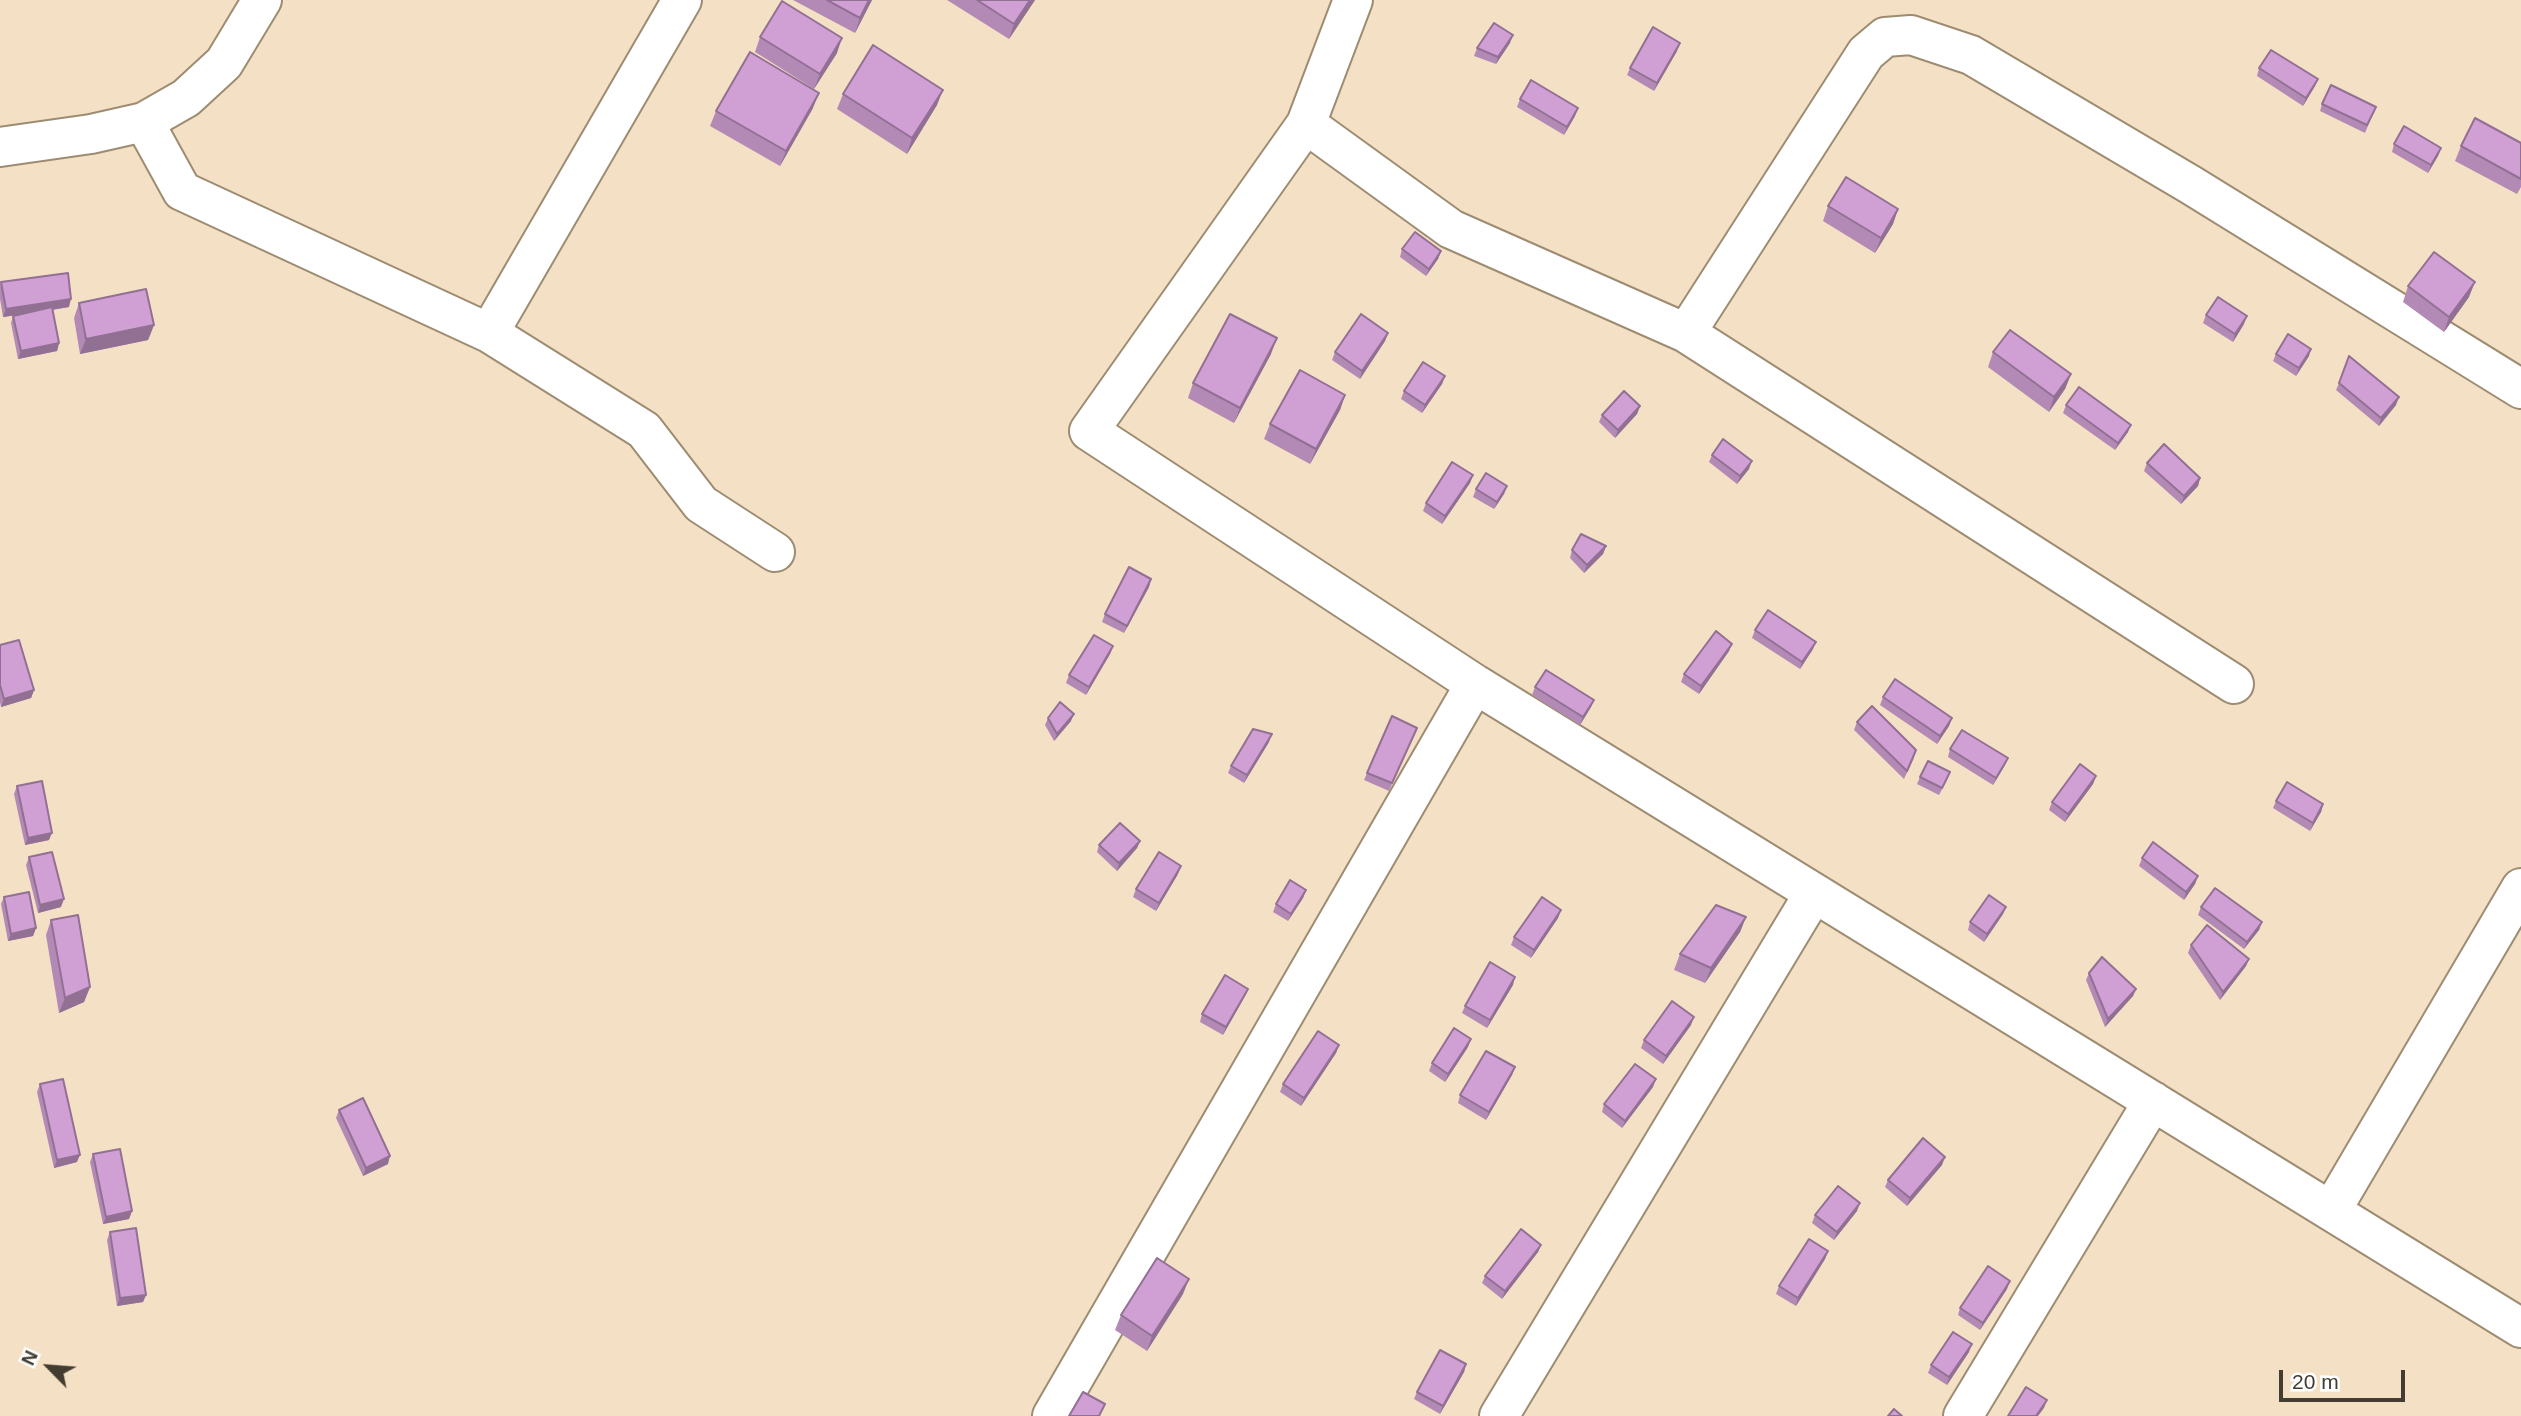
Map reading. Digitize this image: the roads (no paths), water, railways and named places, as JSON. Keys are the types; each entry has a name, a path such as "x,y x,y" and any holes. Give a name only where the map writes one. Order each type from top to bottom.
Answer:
{"street":[{"path":"0,146 91,134 144,122 186,98 224,63 262,0"},
{"path":"489,332 682,0"},
{"path":"1353,0 1306,124 1089,431 1475,684 2521,1328"},
{"path":"1686,332 1866,53 1885,37 1911,35 1970,55 2191,185 2521,389"},
{"path":"144,122 182,191 489,332 644,430 701,503 775,552"},
{"path":"1306,124 1451,229 1686,332 2234,684"},
{"path":"1052,1416 1475,684"},
{"path":"2331,1210 2521,888"},
{"path":"1499,1416 1815,893"},
{"path":"1963,1416 2153,1101"}]}
